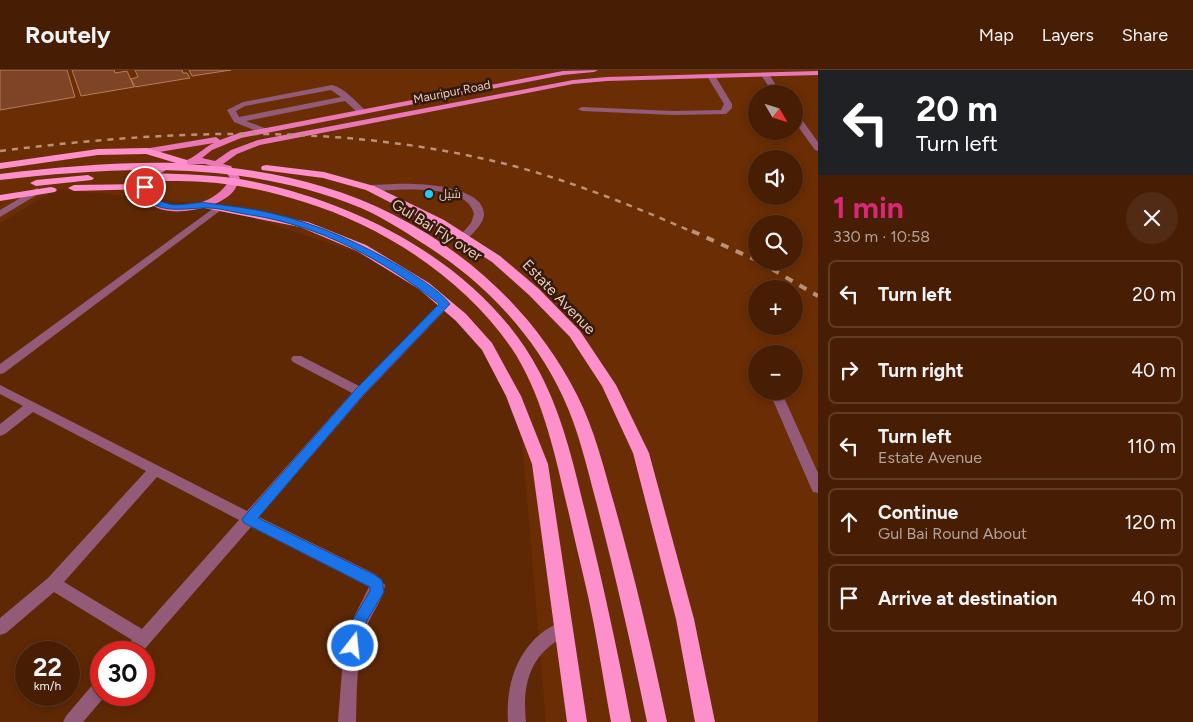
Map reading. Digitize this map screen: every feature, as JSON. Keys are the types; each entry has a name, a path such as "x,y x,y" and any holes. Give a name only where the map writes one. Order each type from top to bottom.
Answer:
{"highway":[{"path":"0,166 98,152 147,151 188,161"},
{"name":"Estate Avenue","path":"222,165 279,169 324,175 370,188 414,209 496,259 534,292 575,334 609,385 641,453 684,619 706,722"},
{"name":"Gul Bai Fly over","path":"0,177 56,170 119,166 169,166 226,170 269,177 326,191 365,206 446,252 481,278 515,311 542,345 570,396 596,469 635,619 657,722"},
{"name":"Gul Bai Fly over","path":"0,188 54,180 112,176 214,180 268,188 348,214 429,261 461,286 494,318 522,354 545,402 566,468 602,615 621,722"},
{"path":"0,198 37,191 92,187 145,187"},
{"path":"211,207 270,215 317,229 354,244 412,277 445,304 478,335 497,365 522,415 540,465 578,722"}],"main road":[{"name":"Mauripur Road","path":"188,161 209,148 239,136 563,73 594,70"},
{"name":"Mauripur Road","path":"222,165 234,152 258,143 573,82 608,79 818,73"},
{"path":"316,121 321,131"},
{"path":"147,151 239,136"},
{"path":"188,161 222,165 233,173 235,180 233,187 211,207 169,207 147,196 145,187 149,179 157,172 188,161"}],"street":[{"path":"765,75 772,85"},
{"path":"582,109 673,113 724,112 728,108 728,104 711,76"},
{"path":"264,131 237,120 231,110 235,107 324,87 332,87 348,98 362,112"},
{"path":"237,120 348,98"},
{"path":"803,127 818,148"},
{"path":"370,188 409,186 429,188 446,190 467,198 476,205 479,212 478,219 463,238"},
{"path":"0,214 37,191"},
{"path":"0,370 211,207"},
{"path":"53,583 144,640 360,392 445,304"},
{"path":"297,359 360,392"},
{"path":"0,389 249,519 370,579 377,585 377,592 361,618 353,646 346,722"},
{"path":"779,400 818,488"},
{"path":"0,431 32,406"},
{"path":"0,628 53,583 155,470"},
{"path":"517,722 517,686 524,665 534,650 563,628"},
{"path":"72,722 90,701"}],"shaded area":[{"path":"0,70 818,70 818,722 546,722 519,406 480,333 372,258 215,205 57,189 0,223"}],"building":[{"path":"0,70 67,70 75,97 0,110"},
{"path":"72,70 114,70 115,73 127,71 134,87 81,96"},
{"path":"135,70 182,70 190,78 135,87 131,79 138,77"},
{"path":"189,70 231,70 192,76"}],"railway":[{"path":"0,151 131,138 196,135 262,134 392,143 457,153 521,168 609,198 695,233"},
{"path":"692,231 748,256"},
{"path":"773,270 818,296"}],"place":[{"name":"شیل","path":"429,194"}],"route":[{"path":"145,187 147,196 156,203 169,207 186,208 203,205 270,215 317,229 363,248 412,277 445,304 360,392 249,519 370,579 377,585 377,592 361,618 353,646"}]}
